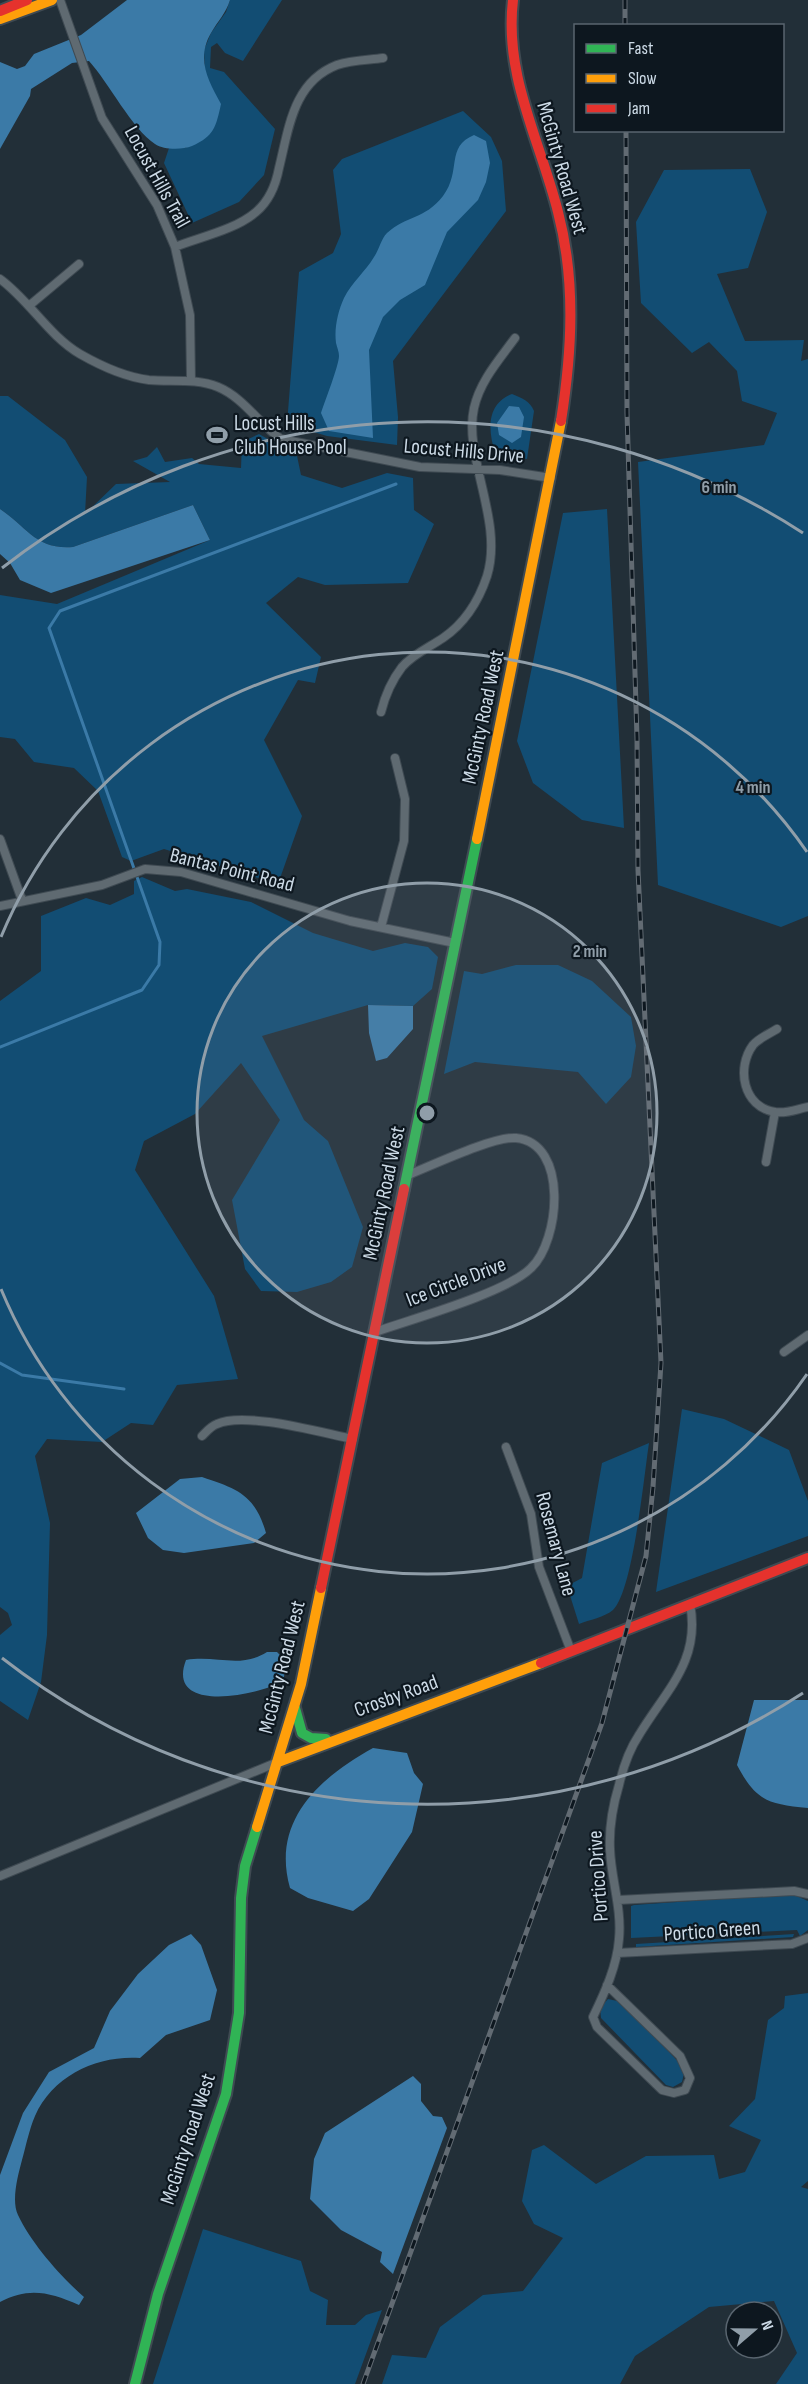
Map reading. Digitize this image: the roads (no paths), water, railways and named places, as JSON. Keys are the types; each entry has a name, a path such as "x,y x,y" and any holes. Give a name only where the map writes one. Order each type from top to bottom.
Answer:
{"main road":[{"path":"0,11 27,0"},
{"path":"0,19 52,0"},
{"name":"McGinty Road West","path":"135,2384 158,2294 226,2094 239,2013 241,1898 245,1866 295,1704 353,1439 551,478 566,394 571,339 568,264 560,213 523,103 512,62 509,30 513,0"},
{"name":"Crosby Road","path":"278,1762 808,1558"},
{"path":"295,1704 300,1729 310,1740 350,1734"}],"street":[{"name":"Locust Hills Trail","path":"60,0 102,118 157,205 175,247 190,315 191,381"},
{"path":"175,247 234,225 255,213 270,196 293,111 300,93 315,76 338,64 383,58"},
{"path":"30,305 79,264"},
{"name":"Locust Hills Drive","path":"0,279 20,294 51,329 78,353 112,370 147,380 191,381 216,386 237,396 266,428 281,439 420,467 500,470 551,478"},
{"path":"381,712 386,693 403,666 461,623 475,603 488,574 491,541 474,438 474,410 483,384 515,338"},
{"path":"381,927 404,841 405,799 395,758"},
{"path":"0,839 22,900"},
{"name":"Bantas Point Road","path":"0,906 102,885 145,869 181,872 350,921 455,943"},
{"path":"777,1029 755,1043 744,1064 743,1076 751,1097 760,1106 775,1112 808,1107"},
{"path":"766,1162 775,1112"},
{"name":"Ice Circle Drive","path":"375,1332 520,1278 542,1256 552,1227 549,1161 534,1143 524,1139 501,1140 408,1175"},
{"path":"784,1352 808,1335"},
{"path":"202,1436 217,1424 235,1420 277,1424 353,1439"},
{"name":"Rosemary Lane","path":"506,1447 531,1514 539,1567 571,1651"},
{"name":"Portico Drive","path":"607,1985 680,2056 690,2078 685,2090 674,2093 662,2090 595,2024 593,2017 607,1985 617,1953 618,1900 610,1849 619,1786 632,1747 682,1669 689,1653 692,1628 690,1604"},
{"name":"Crosby Road","path":"0,1876 278,1762"},
{"name":"Portico Green","path":"618,1900 794,1891 808,1894"},
{"name":"Portico Green","path":"617,1953 792,1944 808,1938"}],"waterway":[{"path":"0,1047 142,990 159,965 160,942 49,628 60,611 396,484"},
{"path":"0,1363 22,1375 124,1389"}],"railway":[{"path":"625,0 625,24"},
{"path":"363,2384 602,1723 646,1556 661,1363 638,870 637,738 627,413 626,132"}],"place":[{"name":"Locust Hills Club House Pool","path":"217,435"}]}
